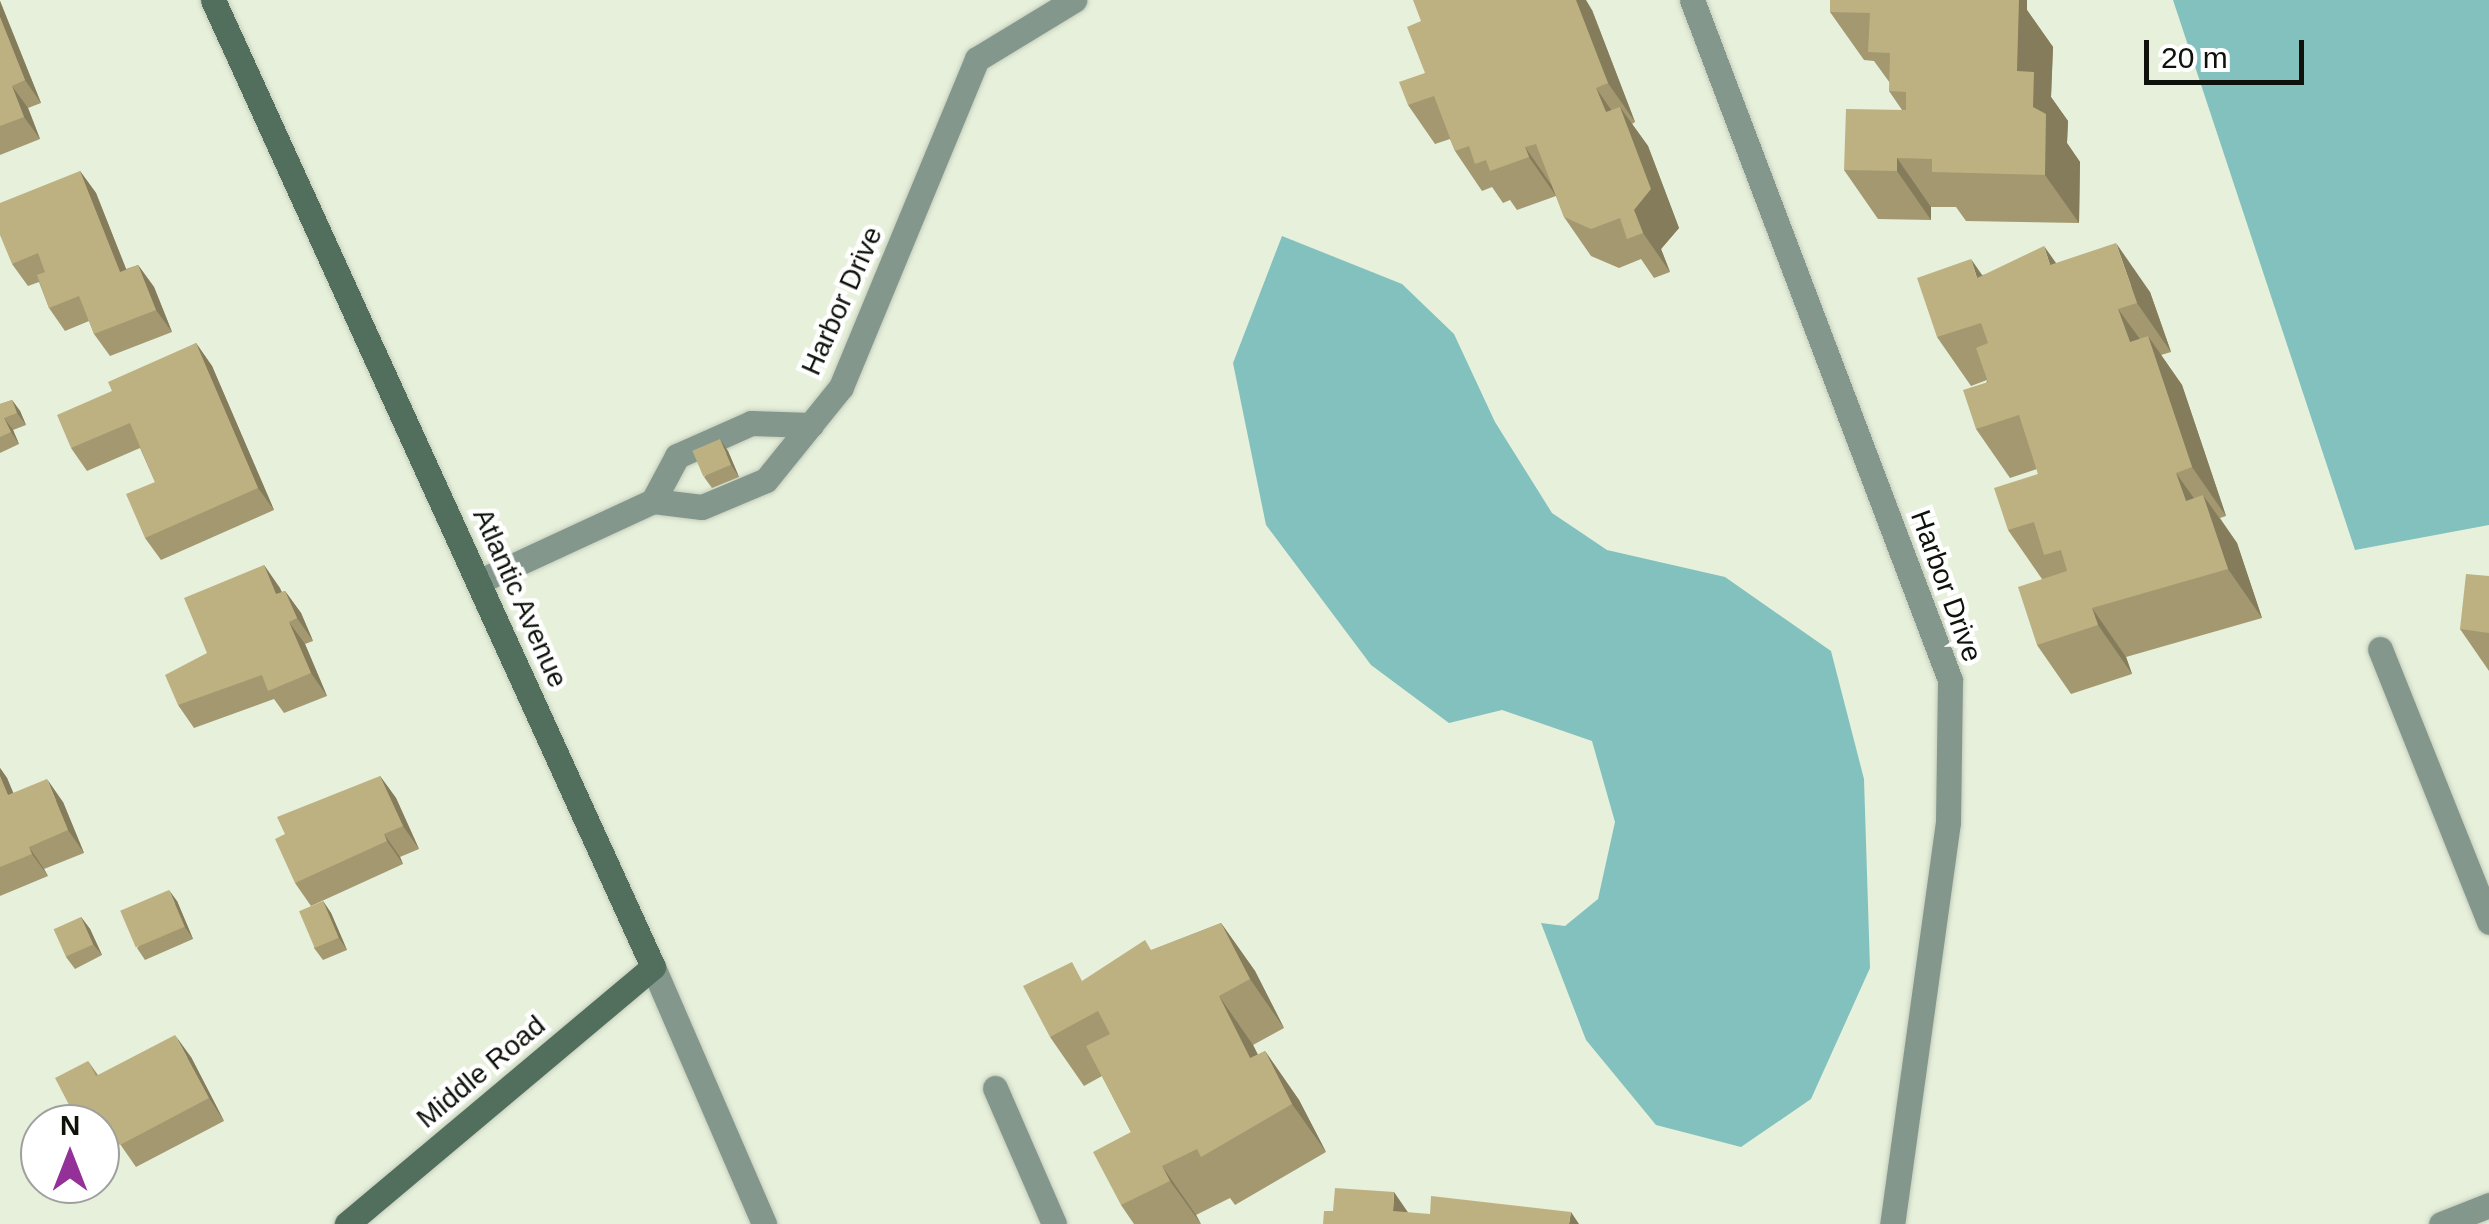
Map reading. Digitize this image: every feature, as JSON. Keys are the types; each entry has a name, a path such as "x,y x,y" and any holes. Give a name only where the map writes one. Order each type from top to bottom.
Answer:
{"main road":[{"name":"Atlantic Avenue","path":"214,0 653,967"},
{"name":"Middle Road","path":"347,1224 653,967"}],"street":[{"name":"Harbor Drive","path":"653,501 702,507 766,480 841,387 977,60 1074,0"},
{"name":"Harbor Drive","path":"1692,0 1950,680 1948,822 1892,1224"},
{"path":"480,582 653,501 677,456 751,423 811,426"},
{"path":"2380,649 2489,922"},
{"name":"Atlantic Avenue","path":"653,967 764,1224"},
{"path":"995,1088 1054,1224"},
{"path":"2441,1224 2489,1204"}],"water":[{"path":"2173,0 2489,0 2489,525 2355,550"},
{"path":"1282,236 1402,284 1454,334 1495,422 1552,513 1607,550 1725,577 1831,651 1864,779 1870,968 1811,1099 1741,1147 1656,1125 1586,1040 1541,923 1565,926 1598,899 1615,822 1592,741 1502,710 1449,723 1371,665 1266,525 1233,363"}],"building":[{"path":"1413,0 1576,0 1608,83 1596,88 1606,112 1620,107 1651,189 1634,210 1643,233 1627,239 1620,218 1591,229 1564,217 1536,144 1525,147 1529,157 1490,171 1486,160 1475,164 1469,146 1455,151 1434,96 1408,105 1399,82 1425,73 1407,27 1421,21"},
{"path":"1830,0 2019,0 2017,71 2034,72 2033,107 2046,114 2045,175 1932,172 1932,159 1897,158 1897,171 1844,170 1846,109 1906,110 1906,92 1889,91 1890,53 1868,52 1870,13 1830,12"},
{"path":"0,17 25,80 12,86 24,117 0,126"},
{"path":"80,171 120,272 138,265 156,310 94,334 79,296 49,308 37,275 45,272 38,253 12,264 0,235 0,203"},
{"path":"2116,243 2137,303 2118,309 2130,342 2148,336 2192,467 2176,473 2186,501 2203,495 2228,569 2092,608 2098,625 2037,645 2018,587 2067,571 2061,550 2044,555 2034,522 2008,530 1994,488 2038,474 2019,415 1976,429 1963,390 1988,382 1976,348 1988,343 1981,323 1937,337 1917,278 1971,259 1977,278 2044,246 2050,265"},
{"path":"196,343 258,488 145,538 126,494 155,482 130,423 71,448 57,415 112,391 108,382"},
{"path":"12,400 17,413 4,418 11,432 0,437 0,404"},
{"path":"720,439 731,465 703,476 692,451"},
{"path":"264,565 276,594 285,591 297,618 289,622 311,673 268,691 262,675 178,705 165,675 207,653 184,598"},
{"path":"2466,574 2489,576 2489,633 2460,629"},
{"path":"0,776 8,795 47,779 68,830 29,847 32,854 0,867"},
{"path":"380,776 403,826 384,834 387,841 295,883 275,839 285,834 277,817"},
{"path":"169,890 185,927 136,948 120,911"},
{"path":"323,901 339,938 315,948 299,911"},
{"path":"81,917 93,944 66,957 54,929"},
{"path":"1221,923 1250,979 1219,996 1250,1058 1265,1051 1292,1104 1201,1157 1197,1149 1162,1166 1170,1181 1121,1205 1093,1152 1131,1132 1086,1046 1110,1034 1098,1011 1050,1037 1023,986 1072,962 1082,981 1145,940 1151,950"},
{"path":"175,1035 209,1098 120,1145 120,1104 69,1104 55,1078 88,1061 96,1076"},
{"path":"1335,1188 1394,1192 1393,1211 1430,1214 1431,1196 1571,1212 1569,1224 1323,1224 1324,1211 1333,1211"}]}
